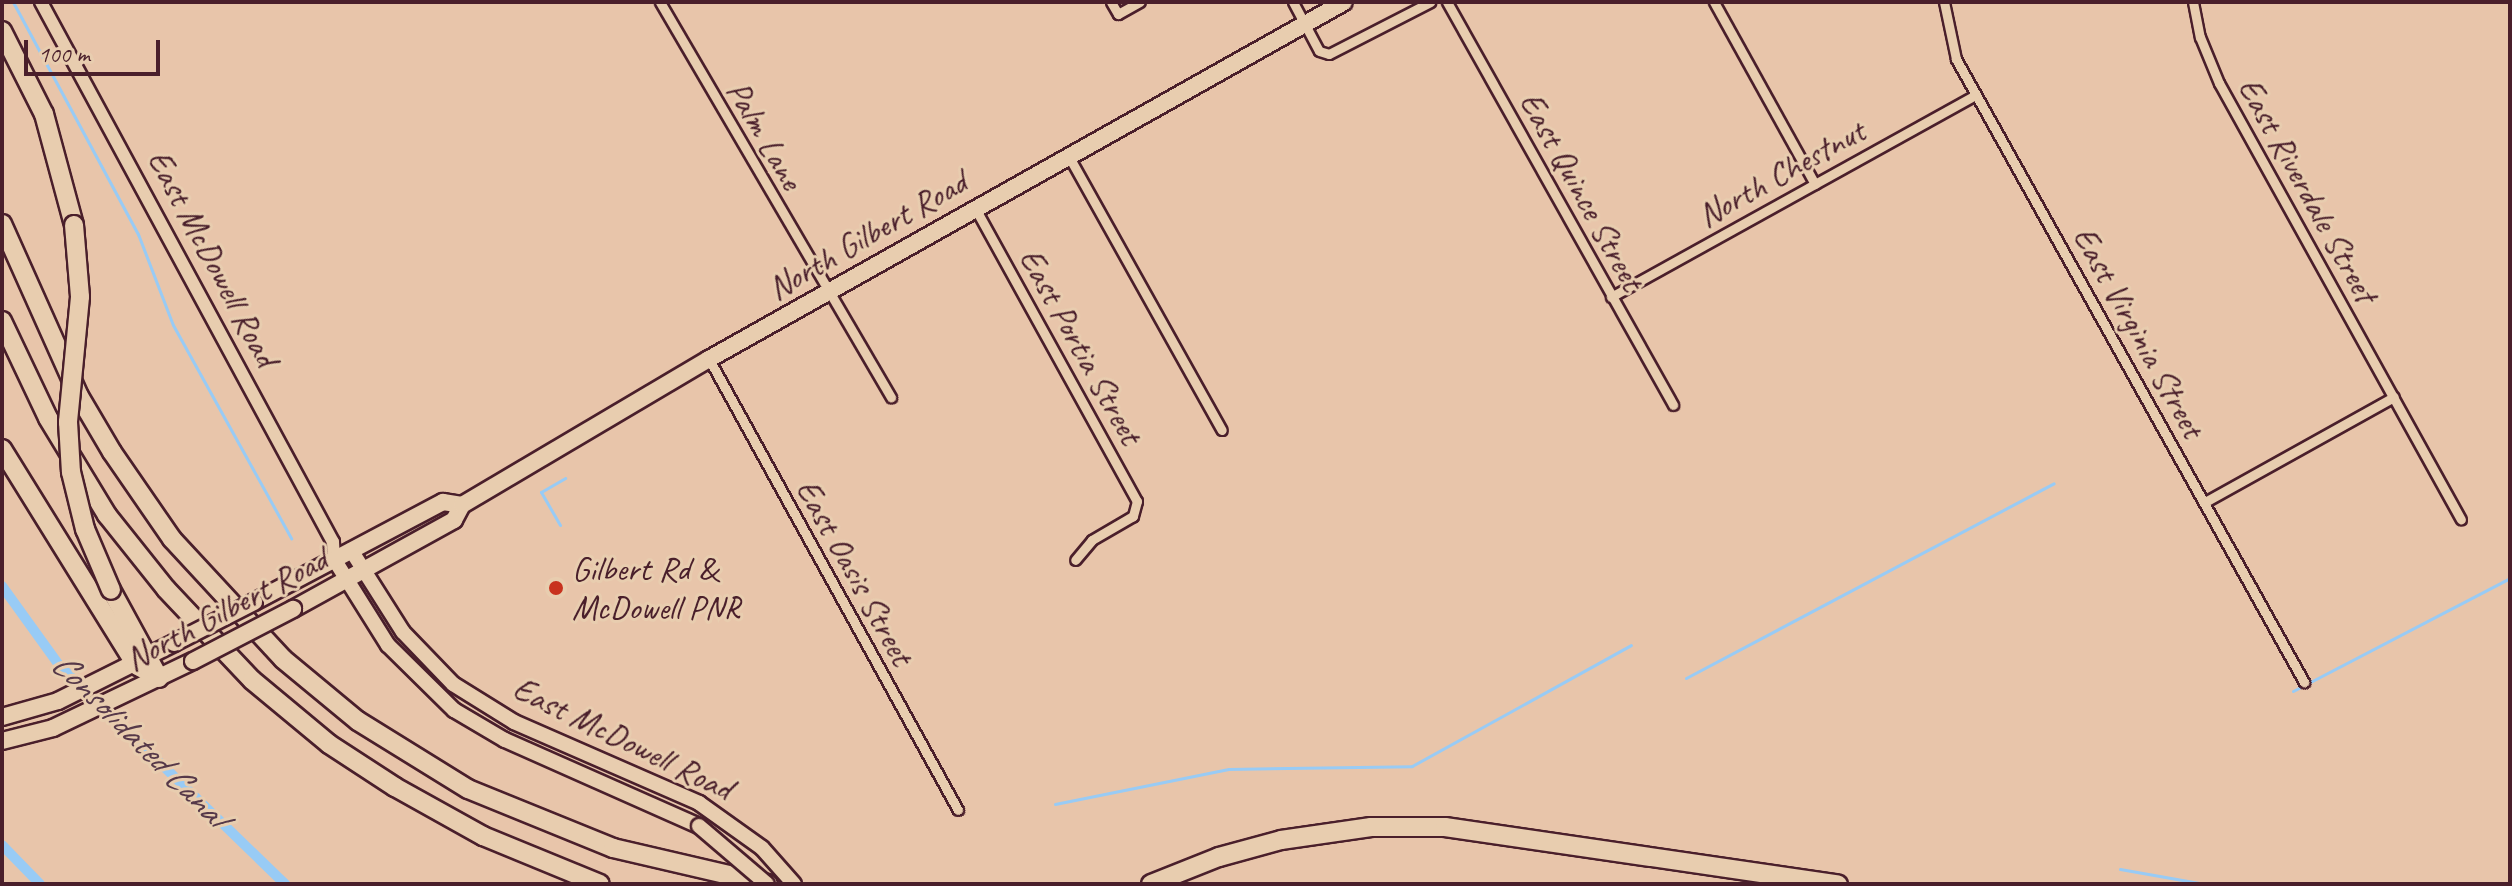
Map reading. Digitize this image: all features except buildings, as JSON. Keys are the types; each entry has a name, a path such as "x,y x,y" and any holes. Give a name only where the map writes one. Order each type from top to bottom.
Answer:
{"highway":[{"path":"2,31 44,114 74,225 80,297 68,422 71,472 85,529 143,660"},
{"path":"2,224 79,396 112,452 172,539 283,659 358,721 468,789 613,848 768,884"},
{"path":"2,321 48,418 107,515 166,589 252,680 329,744 395,787 483,836 600,884"},
{"path":"2,449 143,660 159,678"},
{"path":"1151,884 1243,849 1340,830 1445,827 1838,884"}],"main road":[{"name":"North Gilbert Road","path":"2,741 77,717 120,699 365,570 454,520 462,505 709,359 1344,2"},
{"name":"North Gilbert Road","path":"2,717 58,701 100,683 443,502 462,505"},
{"name":"East McDowell Road","path":"351,550 403,632 453,684 514,722 670,788 740,830 794,884"},
{"name":"East McDowell Road","path":"334,559 344,581 407,668 454,710 505,740 699,826 768,884"}],"street":[{"name":"East McDowell Road","path":"41,2 333,542 334,559"},
{"name":"Palm Lane","path":"660,2 891,398"},
{"path":"1111,2 1118,14 1140,2"},
{"path":"1293,2 1319,51 1340,52 1430,2"},
{"name":"East Quince Street","path":"1447,2 1673,405"},
{"path":"1714,2 1815,184"},
{"name":"East Virginia Street","path":"1944,2 1956,59 1975,95 2304,682"},
{"name":"East Riverdale Street","path":"2193,2 2200,37 2219,83 2461,519"},
{"name":"North Chestnut","path":"1611,297 1975,95"},
{"path":"1068,155 1222,430"},
{"name":"East Portia Street","path":"975,208 1138,510 1092,540 1075,560"},
{"name":"East Oasis Street","path":"709,359 958,810"},
{"path":"2205,502 2394,397"},
{"path":"333,542 351,550"}],"waterway":[{"path":"13,2 138,234 173,325 291,538"},
{"path":"560,525 541,492 565,478"},
{"path":"1686,678 2054,483"},
{"path":"2293,691 2510,578"},
{"name":"Consolidated Canal","path":"2,586 59,665 285,884"},
{"path":"1055,804 1229,769 1412,766 1631,645"},
{"path":"2,845 40,884"},
{"path":"2120,869 2205,884"}],"place":[{"name":"Gilbert Rd & McDowell PNR","path":"556,588"}]}
